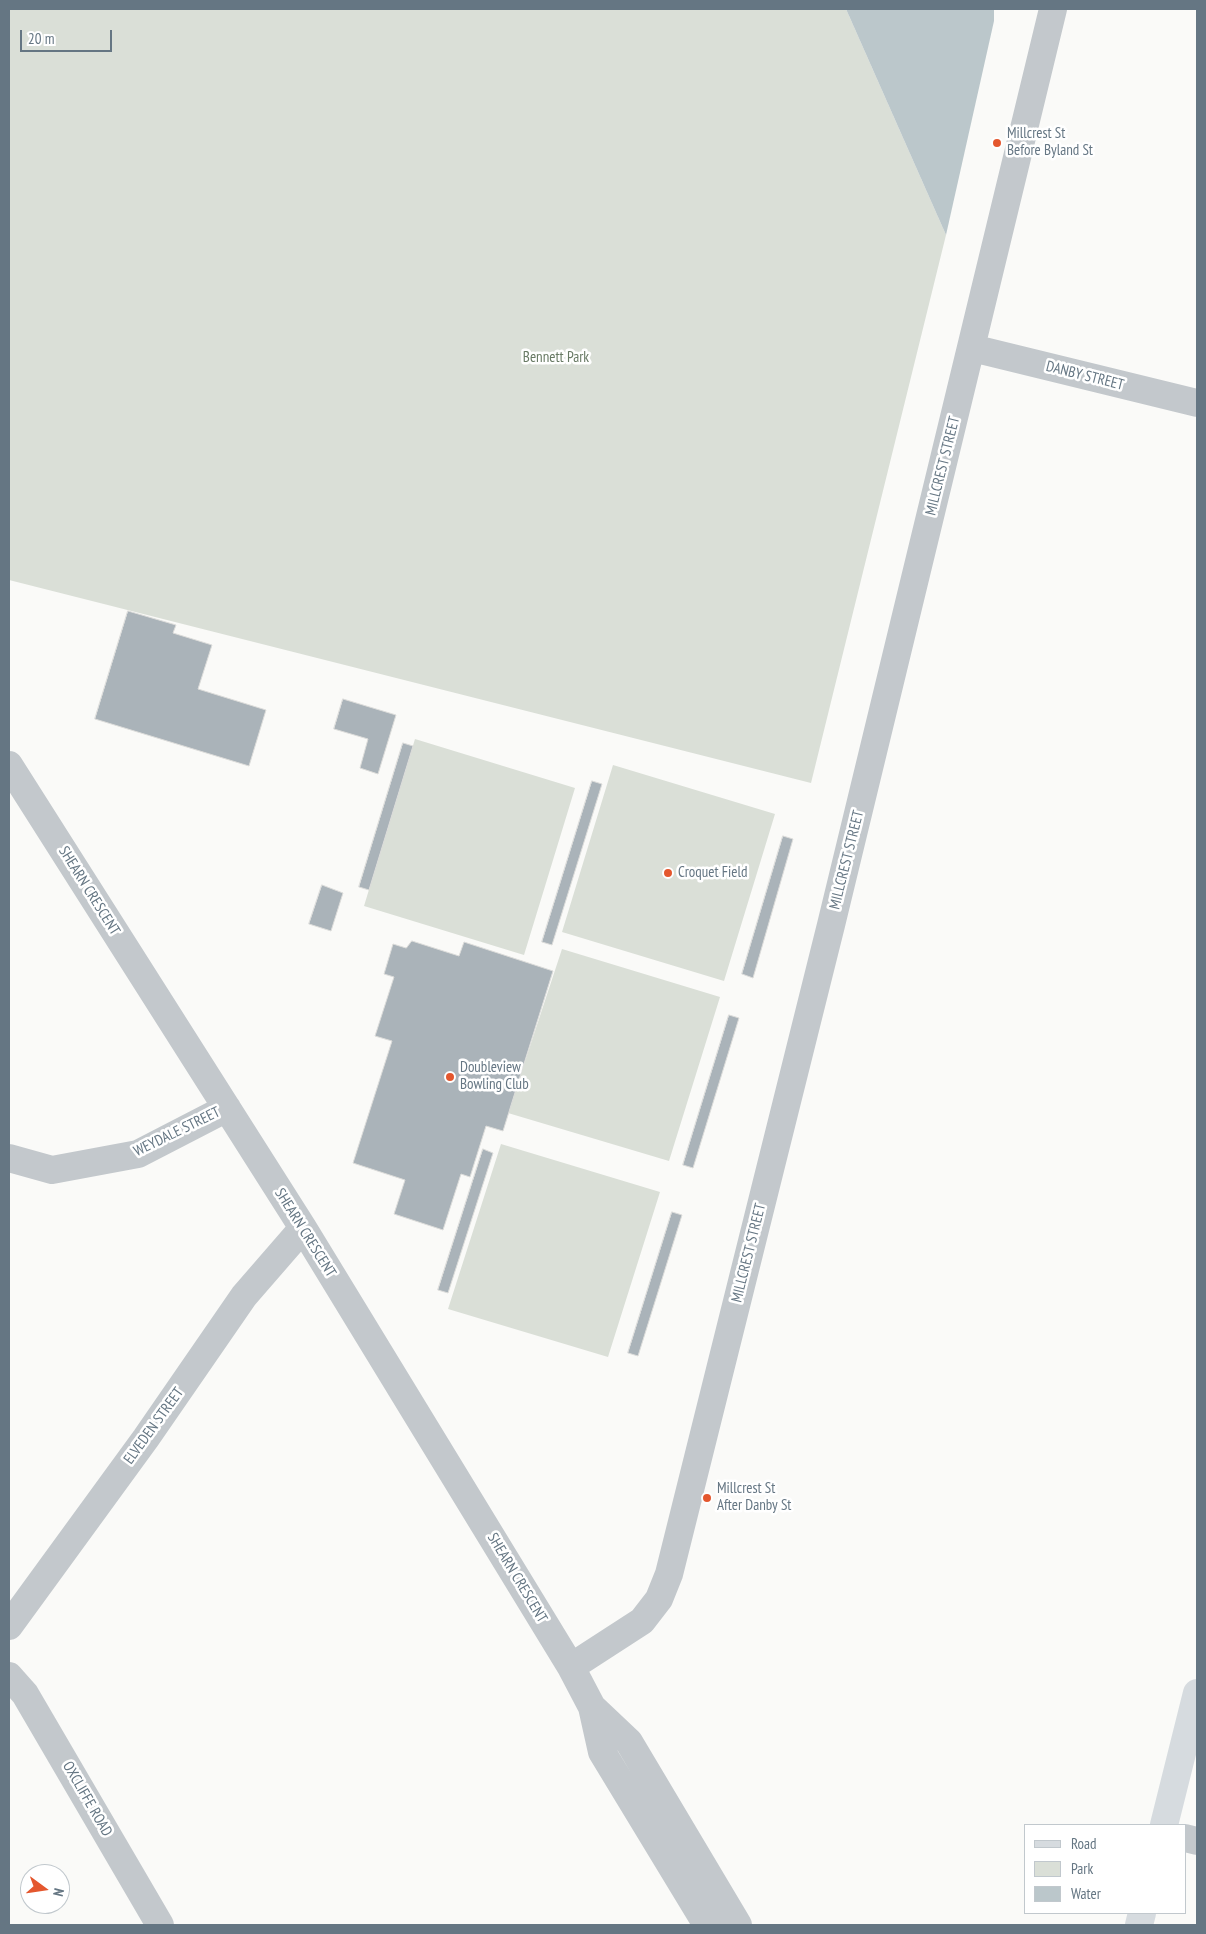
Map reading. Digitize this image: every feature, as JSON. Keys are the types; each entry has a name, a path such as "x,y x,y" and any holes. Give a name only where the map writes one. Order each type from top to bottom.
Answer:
{"main road":[{"path":"1164,1824 1197,1693"}],"street":[{"name":"MILLCREST STREET","path":"571,1667 642,1621 659,1600 669,1574 831,924 1054,9"},
{"name":"DANBY STREET","path":"972,348 1197,403"},
{"name":"SHEARN CRESCENT","path":"9,765 303,1228 571,1667 592,1707 602,1752 706,1925"},
{"name":"WEYDALE STREET","path":"9,1158 52,1170 138,1154 227,1108"},
{"name":"ELVEDEN STREET","path":"9,1626 146,1438 244,1296 303,1228"},
{"name":"OXCLIFFE ROAD","path":"9,1676 25,1694 160,1925"},
{"name":"SHEARN CRESCENT","path":"592,1707 629,1742 738,1925"}],"green space":[{"name":"Bennett Park","path":"9,9 846,9 946,235 811,783 9,580"},
{"path":"415,739 575,788 524,955 364,906"},
{"name":"Croquet Field","path":"613,765 775,814 724,981 562,932"},
{"path":"562,949 720,997 669,1161 508,1113"},
{"path":"501,1144 660,1192 608,1357 448,1309"}],"water":[{"path":"846,9 994,9 994,21 946,235"}],"building":[{"path":"128,611 176,625 173,633 212,645 198,689 266,710 249,766 95,719"},
{"path":"343,699 396,715 378,774 360,768 368,739 334,729"},
{"path":"403,743 413,746 369,890 359,887"},
{"path":"592,781 602,784 552,945 542,942"},
{"path":"783,836 793,839 753,978 742,974"},
{"path":"322,885 343,893 331,931 309,924"},
{"name":"Doubleview Bowling Club","path":"412,941 459,956 464,942 553,971 503,1131 486,1126 470,1177 461,1174 443,1230 394,1214 405,1180 353,1163 392,1041 375,1036 394,977 384,974 393,944 406,948"},
{"path":"729,1015 739,1018 693,1168 683,1165"},
{"path":"483,1149 493,1153 448,1293 438,1290"},
{"path":"672,1212 682,1215 638,1356 628,1353"}],"place":[{"name":"Millcrest St Before Byland St","path":"997,143"},
{"name":"Croquet Field","path":"668,873"},
{"name":"Doubleview Bowling Club","path":"450,1077"},
{"name":"Millcrest St After Danby St","path":"707,1498"}]}
